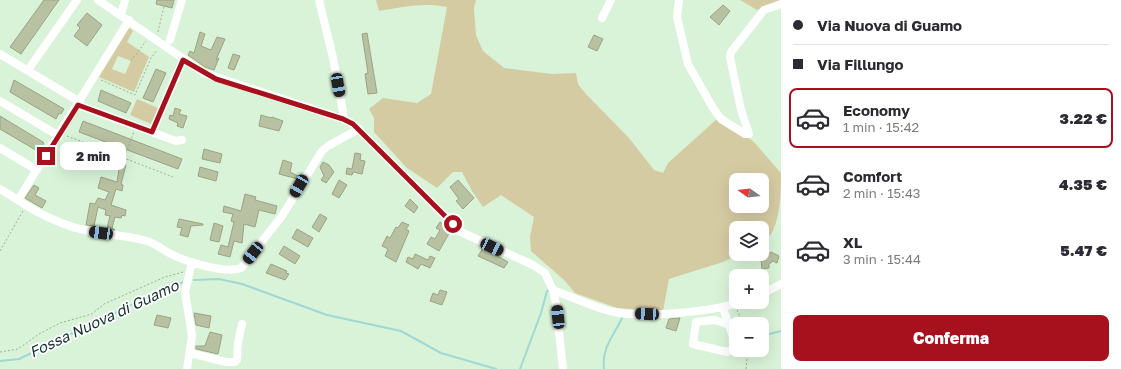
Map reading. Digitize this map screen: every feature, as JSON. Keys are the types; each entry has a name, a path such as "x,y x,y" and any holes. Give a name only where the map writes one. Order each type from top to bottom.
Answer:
{"street":[{"path":"28,70 77,0"},
{"path":"98,0 129,20 183,60 216,79 343,119 359,129 461,232 533,265 545,274 553,290 563,369"},
{"path":"121,15 125,0"},
{"path":"170,40 182,0"},
{"path":"319,0 333,58 343,119"},
{"path":"602,18 611,0"},
{"path":"680,0 677,17 688,64 713,108 722,119 744,134 749,134 741,110 730,57 731,52 764,10 781,4"},
{"path":"18,200 60,135 129,20"},
{"path":"0,54 28,70 79,104 152,132 176,140 182,140"},
{"path":"152,132 183,60"},
{"path":"0,101 60,135"},
{"path":"0,189 26,206 74,227 150,242 192,266 230,270 241,268 282,216 322,151 328,146 359,129"},
{"path":"0,148 37,170"},
{"path":"187,369 192,336 185,292 192,266"},
{"path":"769,290 781,284"},
{"path":"553,290 614,312 647,314 723,308 729,306"},
{"path":"723,308 729,328"},
{"path":"727,324 715,320 696,322 693,344 727,352 729,351"},
{"path":"190,353 226,362 236,362 238,360 238,343 242,324"}],"path":[{"path":"95,78 135,94 159,42 164,6"},
{"path":"131,61 147,39 148,34"},
{"path":"124,158 136,126"},
{"path":"60,135 173,177"},
{"path":"0,251 26,206"},
{"path":"0,352 18,349 39,334 60,323 92,314 104,304 192,266"},
{"path":"746,369 747,357"}],"shaded area":[{"path":"376,0 476,0 474,8 476,35 483,51 504,68 552,74 576,73 578,84 585,93 629,138 654,170 663,173 668,163 717,119 753,141 781,173 779,211 773,231 769,237 769,221 729,221 729,259 669,279 663,311 617,308 575,293 564,280 531,251 530,237 534,217 501,195 483,207 472,191 462,172 453,172 437,188 407,168 374,132 374,118 369,109 383,98 417,103 431,94 447,7 421,5 379,11"},
{"path":"740,0 780,0 757,10"},
{"path":"129,28 133,31 127,42 149,57 134,92 99,77","holes":["118,56 131,61 125,74 112,69"]},
{"path":"137,99 158,108 151,124 130,115"}],"building":[{"path":"44,0 59,0 21,54 10,47"},
{"path":"157,0 174,0 172,8 156,4"},
{"path":"723,5 730,11 719,25 710,17"},
{"path":"87,13 102,25 87,46 74,36 80,28 77,25"},
{"path":"200,32 205,34 201,46 211,50 217,37 225,39 216,60 219,58 214,70 205,67 188,55 190,51 194,53"},
{"path":"367,33 377,93 368,94 365,74 368,73 362,34"},
{"path":"594,35 603,39 597,51 588,47"},
{"path":"233,54 240,56 234,70 228,68"},
{"path":"156,69 166,73 153,102 143,98"},
{"path":"14,80 64,109 61,114 59,113 56,119 10,92"},
{"path":"101,90 131,103 126,113 98,101"},
{"path":"175,108 181,110 179,114 187,116 183,128 177,126 178,123 169,119 170,115 173,116"},
{"path":"261,115 283,121 279,131 259,126"},
{"path":"0,116 43,142 44,143 39,152 0,129"},
{"path":"83,121 182,159 178,169 79,132"},
{"path":"204,149 222,154 220,163 202,159"},
{"path":"355,153 361,154 360,160 365,161 362,174 353,172 352,175 346,174 347,168 352,169"},
{"path":"283,160 292,163 290,172 300,177 298,179 279,174"},
{"path":"323,162 329,165 334,172 326,183 321,180 324,176 320,167"},
{"path":"120,163 126,165 121,184 123,185 122,191 116,189 111,205 126,210 125,216 122,215 121,218 115,217 112,228 115,230 107,228 110,216 105,215 106,210 98,207 94,226 86,225 90,203 95,204 98,198 105,200 109,192 98,188 101,177 117,182"},
{"path":"200,167 218,172 216,181 198,176"},
{"path":"339,180 347,185 339,198 332,194"},
{"path":"458,180 474,198 463,209 456,201 459,199 450,187"},
{"path":"34,185 39,188 35,195 46,201 42,208 25,198"},
{"path":"245,194 256,197 255,200 277,206 275,214 259,210 255,227 244,224 242,243 234,241 230,257 218,254 221,245 228,247 234,222 231,221 233,214 223,212 224,206 241,211"},
{"path":"410,199 418,207 414,213 405,206"},
{"path":"320,214 327,218 319,232 312,227"},
{"path":"179,219 203,225 191,226 188,237 180,235 182,228 177,227"},
{"path":"402,222 409,225 406,229 409,231 396,262 385,256 388,249 382,246 387,236 390,238 396,227 398,228"},
{"path":"440,222 451,230 439,251 427,244 431,237 435,239 440,230 436,228"},
{"path":"214,223 223,226 219,242 210,240"},
{"path":"297,229 313,238 308,247 292,238"},
{"path":"284,246 300,256 295,264 279,254"},
{"path":"483,248 508,262 504,268 478,256"},
{"path":"771,252 779,256 777,263 773,261 769,264 769,268 762,269 761,261 769,261 769,253"},
{"path":"415,254 428,260 430,256 435,258 430,268 421,264 418,269 406,262 408,257 413,259"},
{"path":"271,264 287,271 286,273 289,274 285,280 266,273"},
{"path":"440,290 447,292 442,305 430,301 433,293 438,295"},
{"path":"194,313 211,316 209,328 196,325"},
{"path":"157,315 171,318 168,328 154,325"},
{"path":"680,318 676,331 666,328 669,319"},
{"path":"210,332 222,335 218,354 196,349 196,346 205,346"}],"waterway":[{"path":"194,280 219,279 242,284 327,315 401,331 441,353 496,369"},
{"name":"Fossa Nuova di Guamo","path":"0,361 19,359 169,287 184,282"},
{"path":"520,369 548,291"},
{"path":"604,369 605,354 609,341 623,316"},
{"path":"769,334 781,331"}],"route":[{"path":"46,156 78,105 152,132 183,60 216,79 343,119 353,124 453,224"}]}
